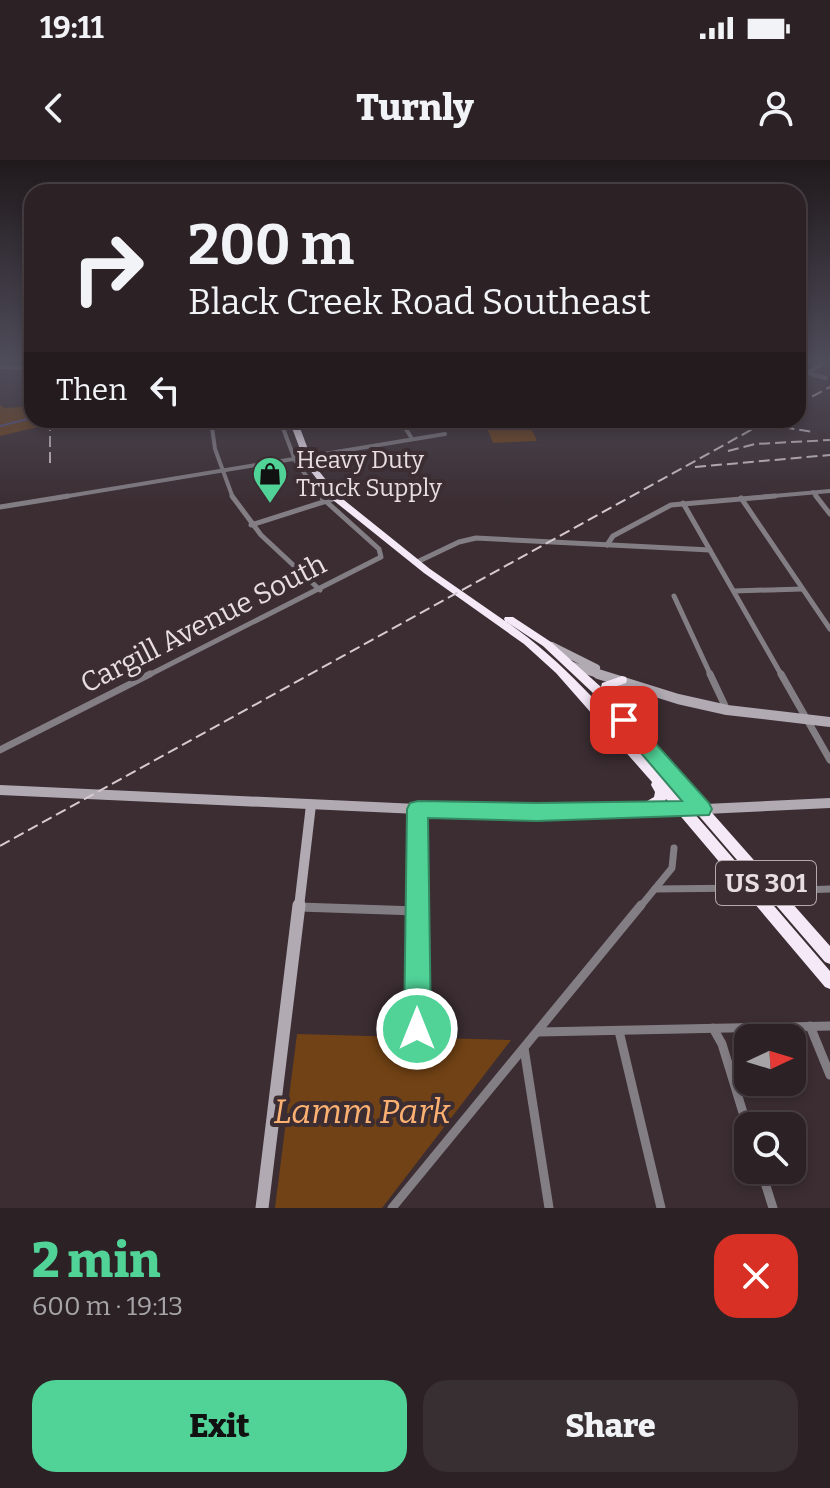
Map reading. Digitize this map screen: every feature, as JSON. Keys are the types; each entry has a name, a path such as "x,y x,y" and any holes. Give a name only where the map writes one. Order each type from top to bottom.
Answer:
{"highway":[{"path":"296,428 306,457 336,498 417,562"},
{"name":"US 301","path":"417,562 573,666 608,702 751,888 830,982"},
{"name":"US 301","path":"547,651 648,767 772,891 825,952"},
{"path":"608,702 606,686 622,680"},
{"path":"594,705 626,733 788,918 825,952"},
{"path":"642,811 657,804 662,796 648,767"}],"street":[{"path":"212,428 220,471 251,525 320,590"},
{"path":"282,428 292,459 323,502 357,532 369,526"},
{"path":"405,428 411,437"},
{"path":"0,507 411,437 445,434"},
{"path":"607,545 613,536 654,511 683,503 830,491"},
{"path":"813,492 830,514"},
{"path":"251,525 336,498"},
{"path":"741,498 830,629"},
{"path":"683,503 830,760"},
{"name":"Cargill Avenue South","path":"0,750 381,557 379,549 357,532"},
{"path":"417,562 476,538 710,550"},
{"path":"734,591 802,589"},
{"path":"674,596 727,710"},
{"path":"547,651 678,699 727,710 830,722"},
{"path":"573,666 606,674"},
{"path":"0,790 418,809 642,811 830,803"},
{"path":"262,1208 311,805"},
{"path":"417,1029 418,809"},
{"path":"392,1208 672,868 674,848"},
{"path":"655,889 751,888"},
{"path":"772,891 830,889"},
{"path":"299,907 417,911"},
{"path":"810,1026 830,1075"},
{"path":"539,1032 830,1026"},
{"path":"713,1028 722,1044 743,1112"},
{"path":"619,1031 661,1208"},
{"path":"524,1048 549,1208"},
{"path":"765,1184 773,1208"}],"green space":[{"path":"0,409 24,409 24,428 33,428 0,436"},
{"path":"487,428 531,428 537,441 493,443"},
{"name":"Lamm Park","path":"297,1034 511,1040 382,1208 275,1208"}],"waterway":[{"path":"0,426 24,420"}],"railway":[{"path":"50,428 50,464"},
{"path":"0,846 755,428"},
{"path":"788,428 814,432"},
{"path":"728,451 755,444 830,440"},
{"path":"695,467 830,455"}],"place":[{"name":"Heavy Duty Truck Supply","path":"270,505"}],"route":[{"path":"417,1029 418,809 483,812 702,809 624,720"}]}
